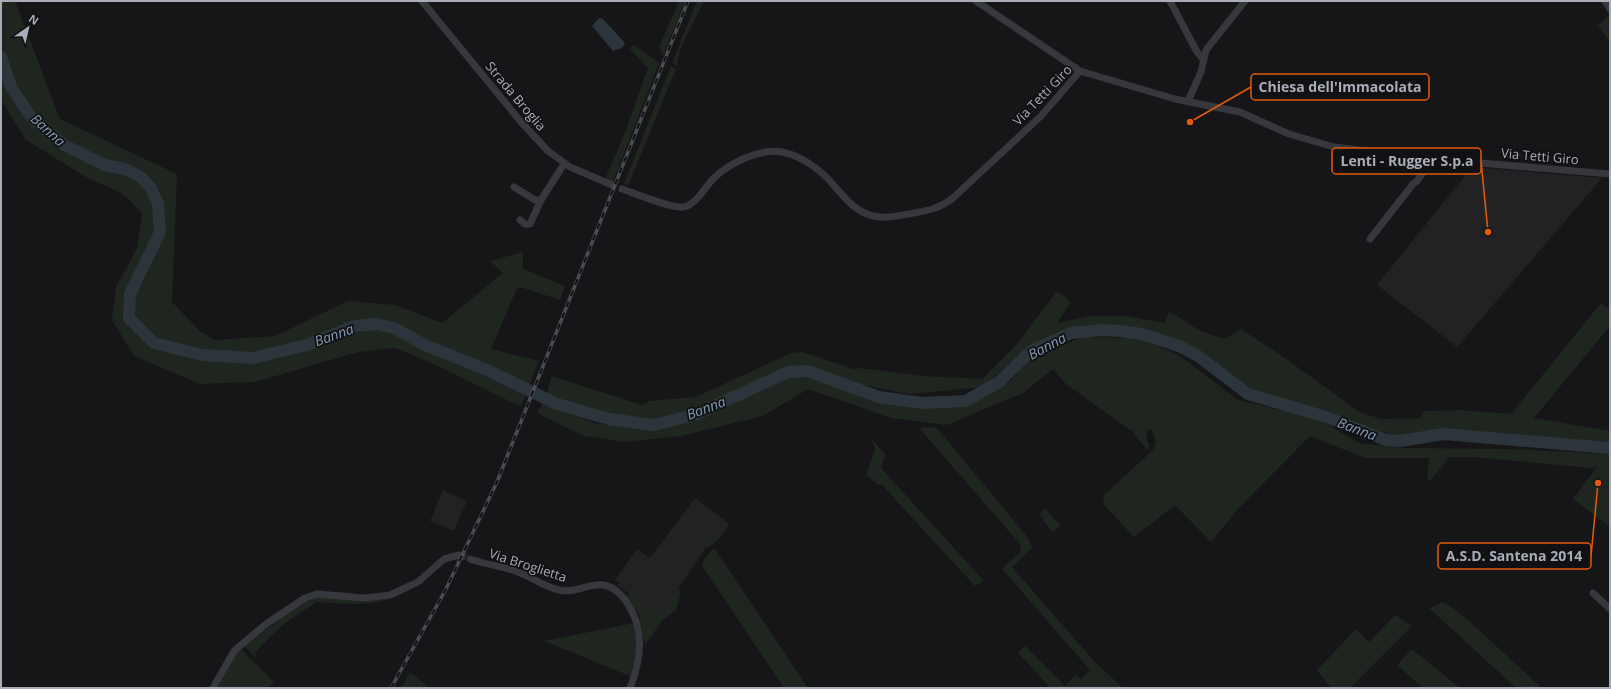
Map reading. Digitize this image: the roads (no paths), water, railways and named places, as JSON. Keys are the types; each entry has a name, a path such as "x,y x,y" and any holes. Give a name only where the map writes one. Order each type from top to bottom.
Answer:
{"street":[{"name":"Strada Broglia","path":"422,1 521,122 548,151 564,164 576,171 610,184"},
{"path":"976,1 1080,71"},
{"path":"1170,1 1197,52 1203,59"},
{"path":"1188,102 1201,72 1206,50 1245,1"},
{"path":"1605,1 1610,9"},
{"name":"Via Tetti Giro","path":"622,189 675,206 685,207 692,202 726,167 761,154 781,152 795,157 819,171 849,202 858,209 872,216 891,217 932,210 954,198 1048,108 1080,71 1188,102 1240,112 1289,134 1328,146 1380,154 1610,174"},
{"path":"1370,239 1413,184 1418,181 1433,159"},
{"path":"520,220 525,224 530,224 541,200 564,164"},
{"path":"514,187 535,200 541,200"},
{"path":"212,688 234,651 266,624 305,598 317,594 364,598 390,594 418,582 444,559 460,555"},
{"name":"Via Broglietta","path":"470,558 520,572 548,587 561,591 598,585 608,586 621,594 636,619 640,638 637,666 630,688"},
{"path":"1593,593 1610,609"}],"waterway":[{"name":"Banna","path":"1,57 11,87 31,117 64,145 104,165 125,169 141,177 151,188 158,203 160,232 130,294 129,318 154,343 202,355 253,358 307,345 354,326 377,324 394,328 425,345 487,370 557,404 609,419 654,425 697,414 788,372 808,371 879,397 922,403 966,401 999,382 1031,351 1071,333 1102,330 1120,331 1142,334 1179,346 1198,356 1248,394 1326,417 1386,440 1400,441 1444,434 1610,448"}],"tunnel":[{"path":"610,184 622,189"},
{"path":"459,555 470,559"}],"railway":[{"path":"391,688 446,589 497,482 688,1"}],"place":[{"name":"Chiesa dell'Immacolata","path":"1190,122"},
{"name":"Lenti - Rugger S.p.a","path":"1488,232"},
{"name":"A.S.D. Santena 2014","path":"1598,483"}]}
